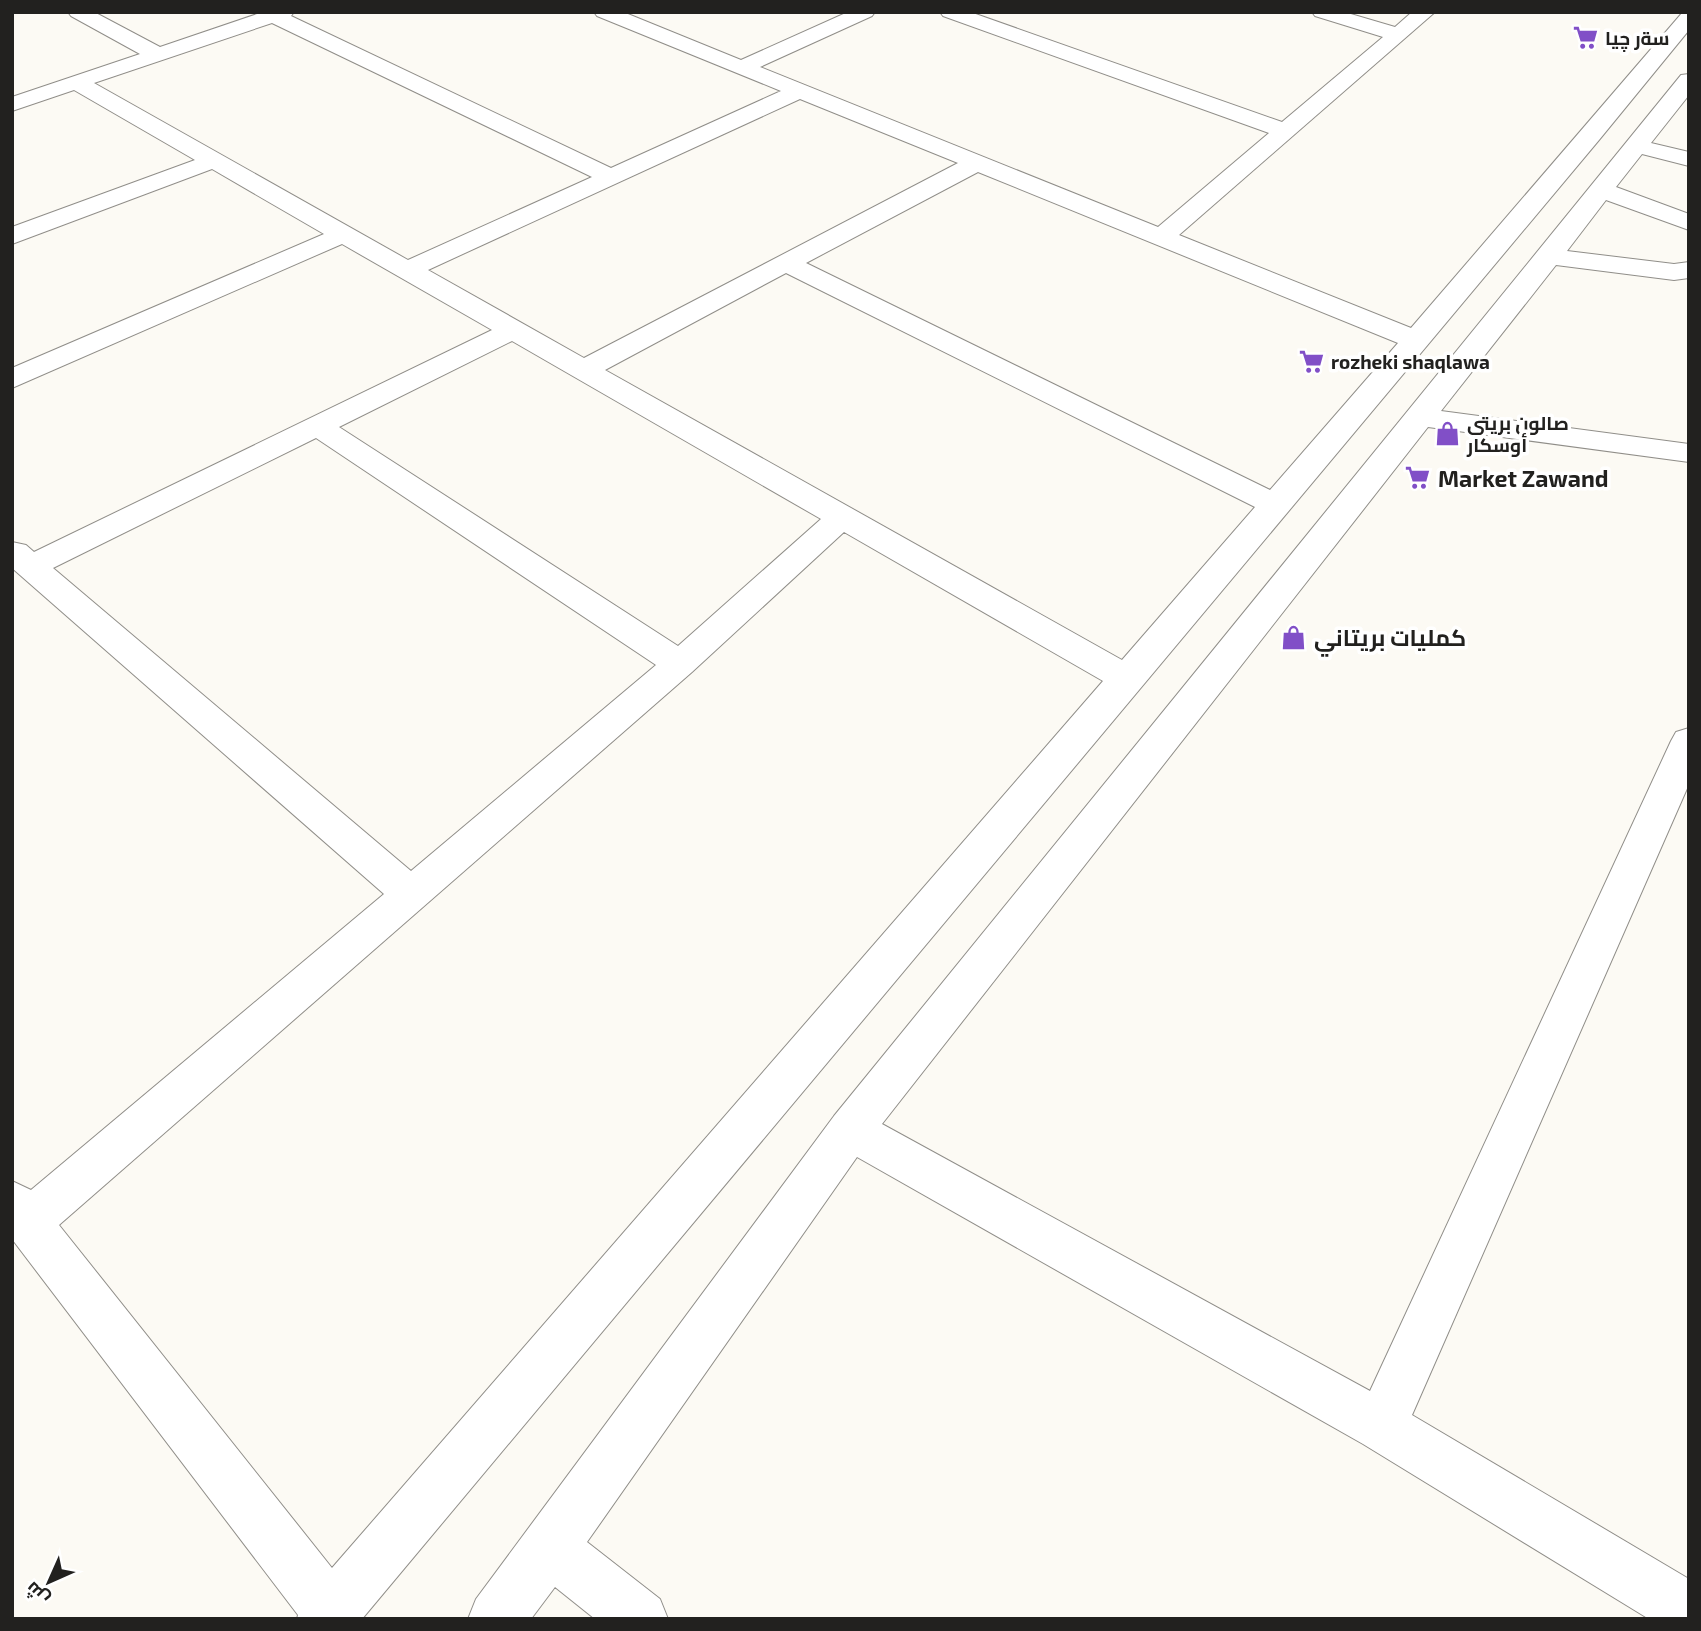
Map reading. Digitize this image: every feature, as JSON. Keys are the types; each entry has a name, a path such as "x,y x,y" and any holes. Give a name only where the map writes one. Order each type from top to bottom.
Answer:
{"street":[{"path":"78,12 159,55"},
{"path":"604,12 1416,340"},
{"path":"740,68 865,12"},
{"path":"950,12 1285,131"},
{"path":"1322,12 1398,35"},
{"path":"1161,237 1424,12"},
{"path":"12,104 279,14 611,177"},
{"path":"842,517 680,664 412,895 20,1212 328,1615 1276,505 1688,14"},
{"path":"496,1619 550,1548 850,1130 1689,80"},
{"path":"76,82 342,236 584,369 1127,679"},
{"path":"405,271 798,92"},
{"path":"1637,146 1689,159"},
{"path":"12,236 213,161"},
{"path":"584,369 978,162"},
{"path":"1601,190 1689,223"},
{"path":"12,379 342,236"},
{"path":"1548,256 1674,272 1689,271"},
{"path":"784,262 1276,505"},
{"path":"412,895 22,558 318,426 513,330"},
{"path":"1420,417 1689,453"},
{"path":"318,426 680,664"},
{"path":"1381,1426 1689,741"},
{"path":"850,1130 1381,1426 1689,1611"},
{"path":"550,1548 640,1619"}],"place":[{"name":"سةر چيا","path":"1585,37"},
{"name":"rozheki shaqlawa","path":"1311,361"},
{"name":"صالون بريتي أوسكار","path":"1447,433"},
{"name":"Market Zawand","path":"1418,478"},
{"name":"كمليات بريتاني","path":"1294,637"}]}
